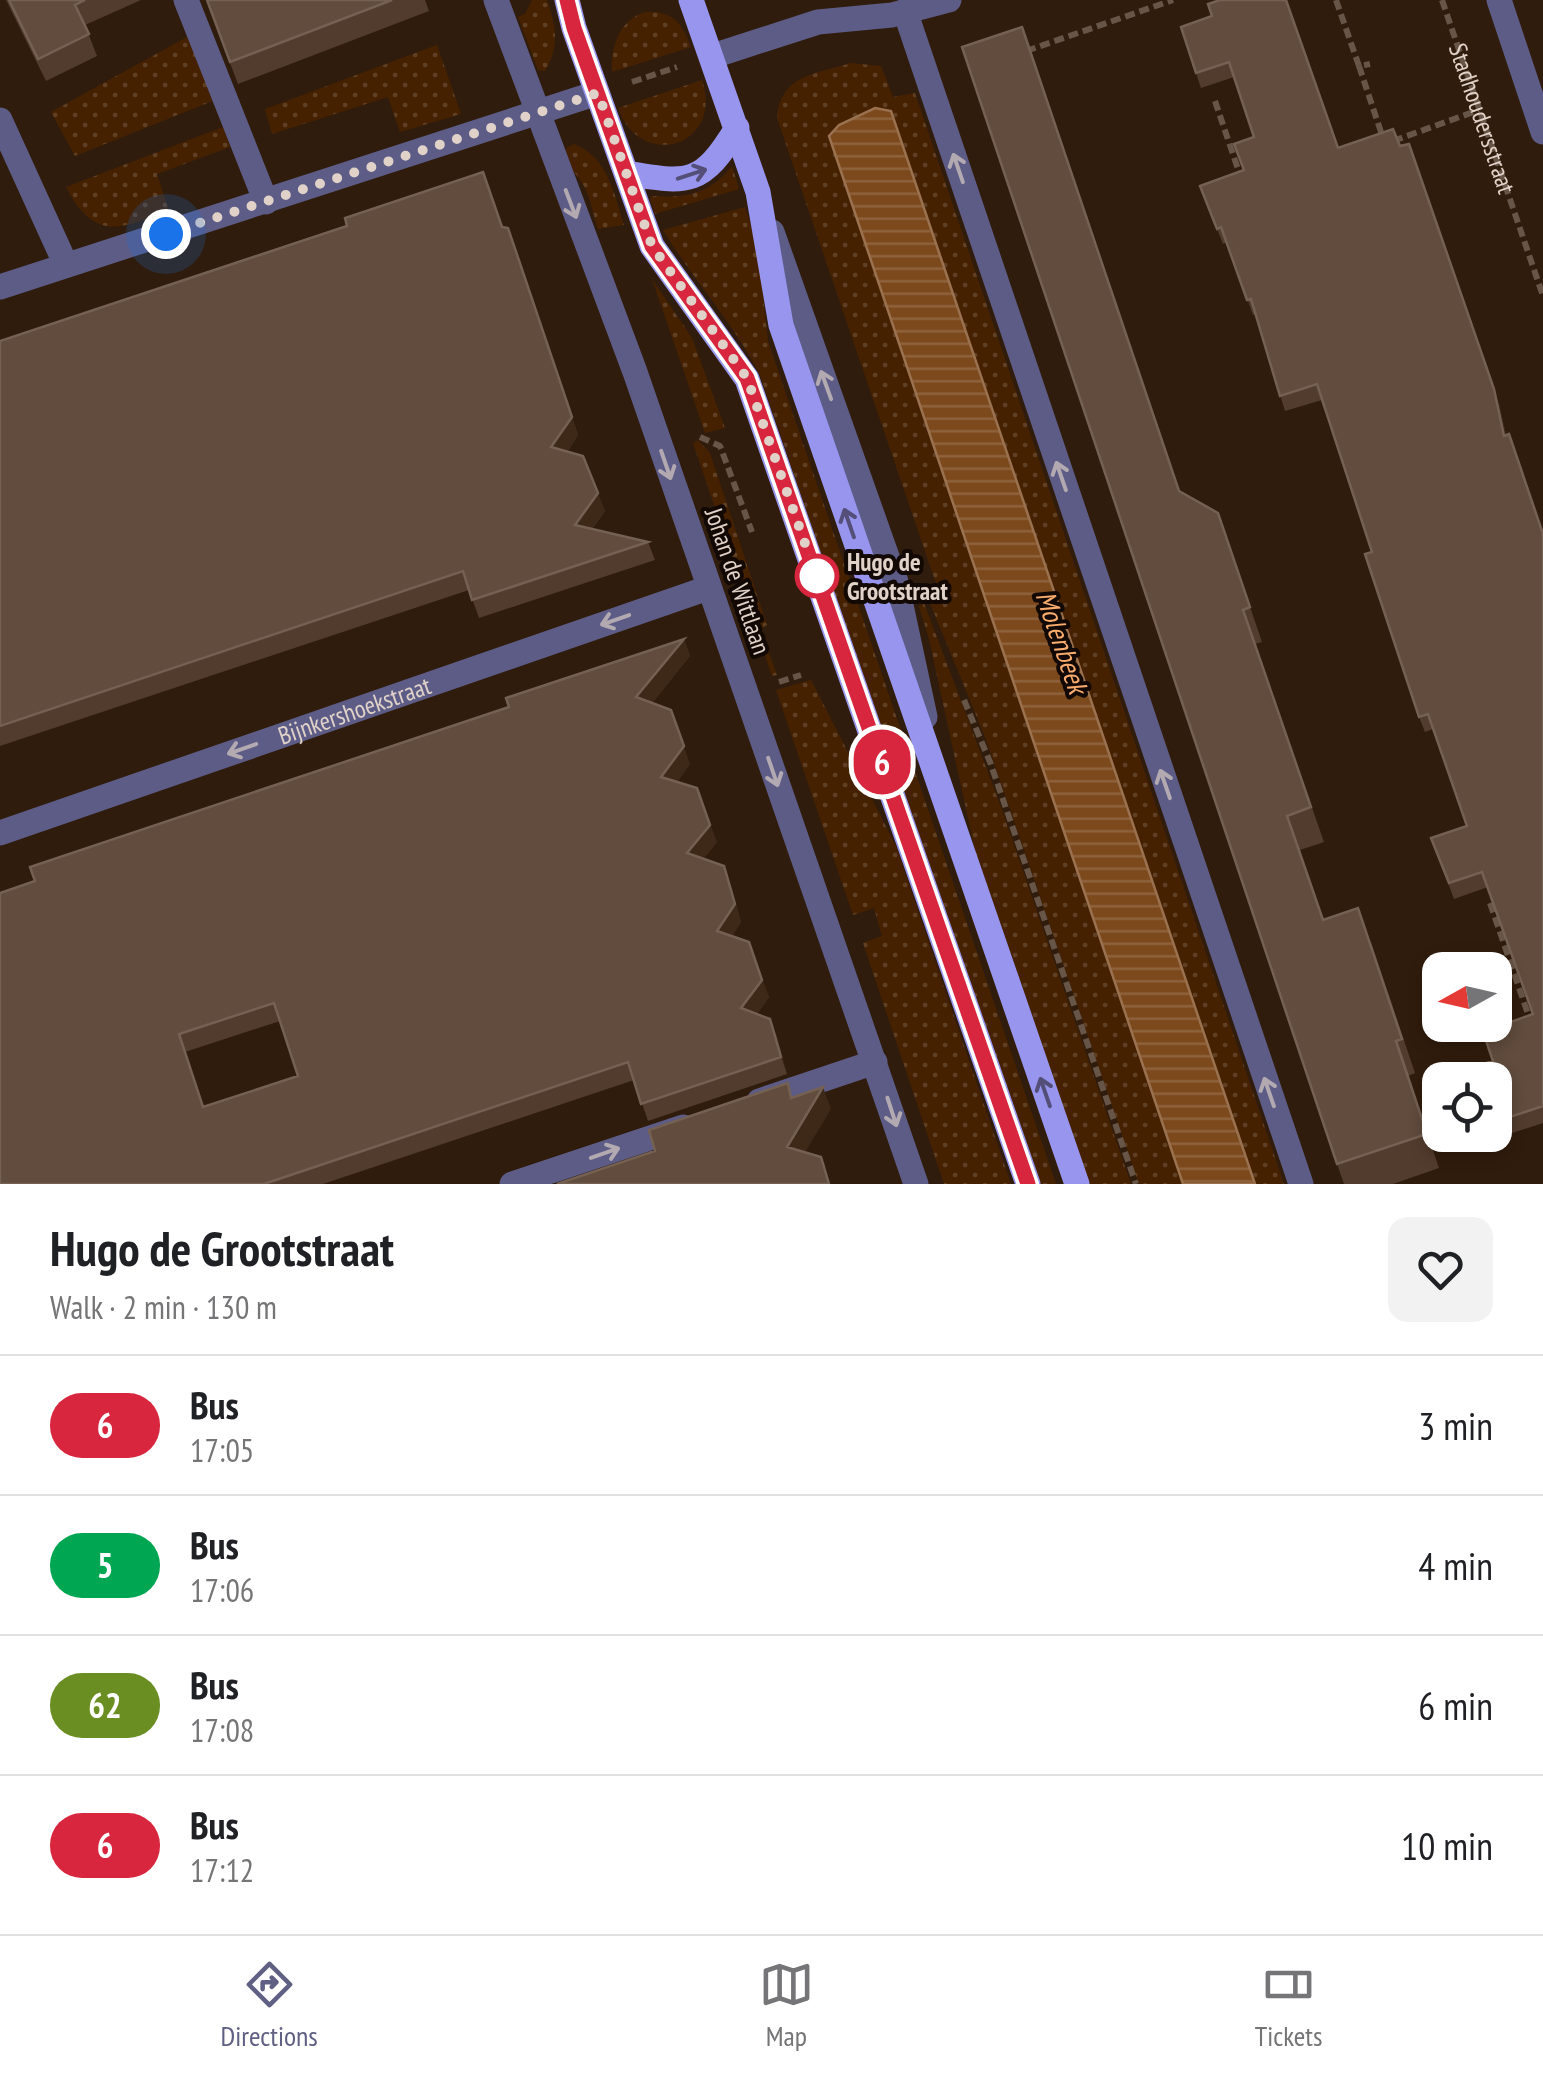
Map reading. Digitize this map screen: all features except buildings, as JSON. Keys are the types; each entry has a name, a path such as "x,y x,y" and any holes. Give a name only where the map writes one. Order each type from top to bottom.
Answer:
{"main road":[{"path":"567,0 652,246 747,378 1028,1184"},
{"path":"574,28 588,0"},
{"path":"691,0 758,192 781,325 1077,1184"},
{"path":"626,172 665,179 690,178 712,166 737,128"}],"street":[{"path":"186,0 266,202"},
{"name":"Johan de Wittlaan","path":"496,0 601,279 916,1184"},
{"path":"713,56 818,22 840,8 875,17 950,0"},
{"path":"1498,0 1543,132"},
{"path":"905,11 1301,1184"},
{"path":"0,287 598,93"},
{"path":"0,120 12,173 66,265"},
{"name":"Bijnkershoekstraat","path":"0,833 708,588"},
{"path":"512,1184 875,1062"}],"path":[{"path":"1024,52 1173,0"},
{"path":"1336,0 1385,144"},
{"name":"Stadhoudersstraat","path":"1442,0 1543,296"},
{"path":"598,93 713,56"},
{"path":"1360,66 1370,64"},
{"path":"1215,102 1246,194"},
{"path":"1368,150 1480,110"},
{"path":"660,448 698,436 720,446 752,532"},
{"path":"962,694 990,762 1136,1184"},
{"path":"1490,903 1531,1025"}],"shaded area":[{"path":"532,0 547,0 554,27 555,44 545,71 538,70 518,17 525,14"},
{"path":"645,12 662,13 675,20 691,47 612,72 613,53 622,28"},
{"path":"187,37 215,100 75,156 51,112"},
{"path":"437,45 461,114 400,132 388,97 272,134 265,109"},
{"path":"851,63 881,66 893,97 915,93 1284,1184 1255,1184 891,111 865,112 842,124 830,136 1183,1184 1139,1184 985,737 930,603 941,598 777,118 785,93 802,78"},
{"path":"702,80 706,103 701,121 691,135 677,143 660,145 644,140 629,128 618,108"},
{"path":"223,127 230,147 157,174 169,211 122,226 98,224 77,205 66,187"},
{"path":"574,144 602,167 624,225 598,229 586,191 569,162 566,148"},
{"path":"732,166 739,189 655,214 652,196 697,192"},
{"path":"745,207 757,243 768,341 1056,1184 1037,1184 760,375 663,230"},
{"path":"652,279 692,338 725,428 705,433"},
{"path":"698,440 710,453 767,625 760,629 777,675 772,676 693,443"},
{"path":"924,603 1001,807 1131,1184 1087,1184 978,864 919,606"},
{"path":"811,680 896,846 1011,1184 944,1184 863,943 882,936 874,908 853,915 776,690"}],"water":[{"name":"Molenbeek","path":"875,108 891,111 1255,1184 1183,1184 829,136 839,125"}],"bus line":[{"name":"6","path":"567,0 652,246 747,378 1028,1184"}],"place":[{"name":"Hugo de Grootstraat","path":"817,576"}],"route":[{"path":"166,234 598,93 652,246 747,378 822,592 817,576"}]}
